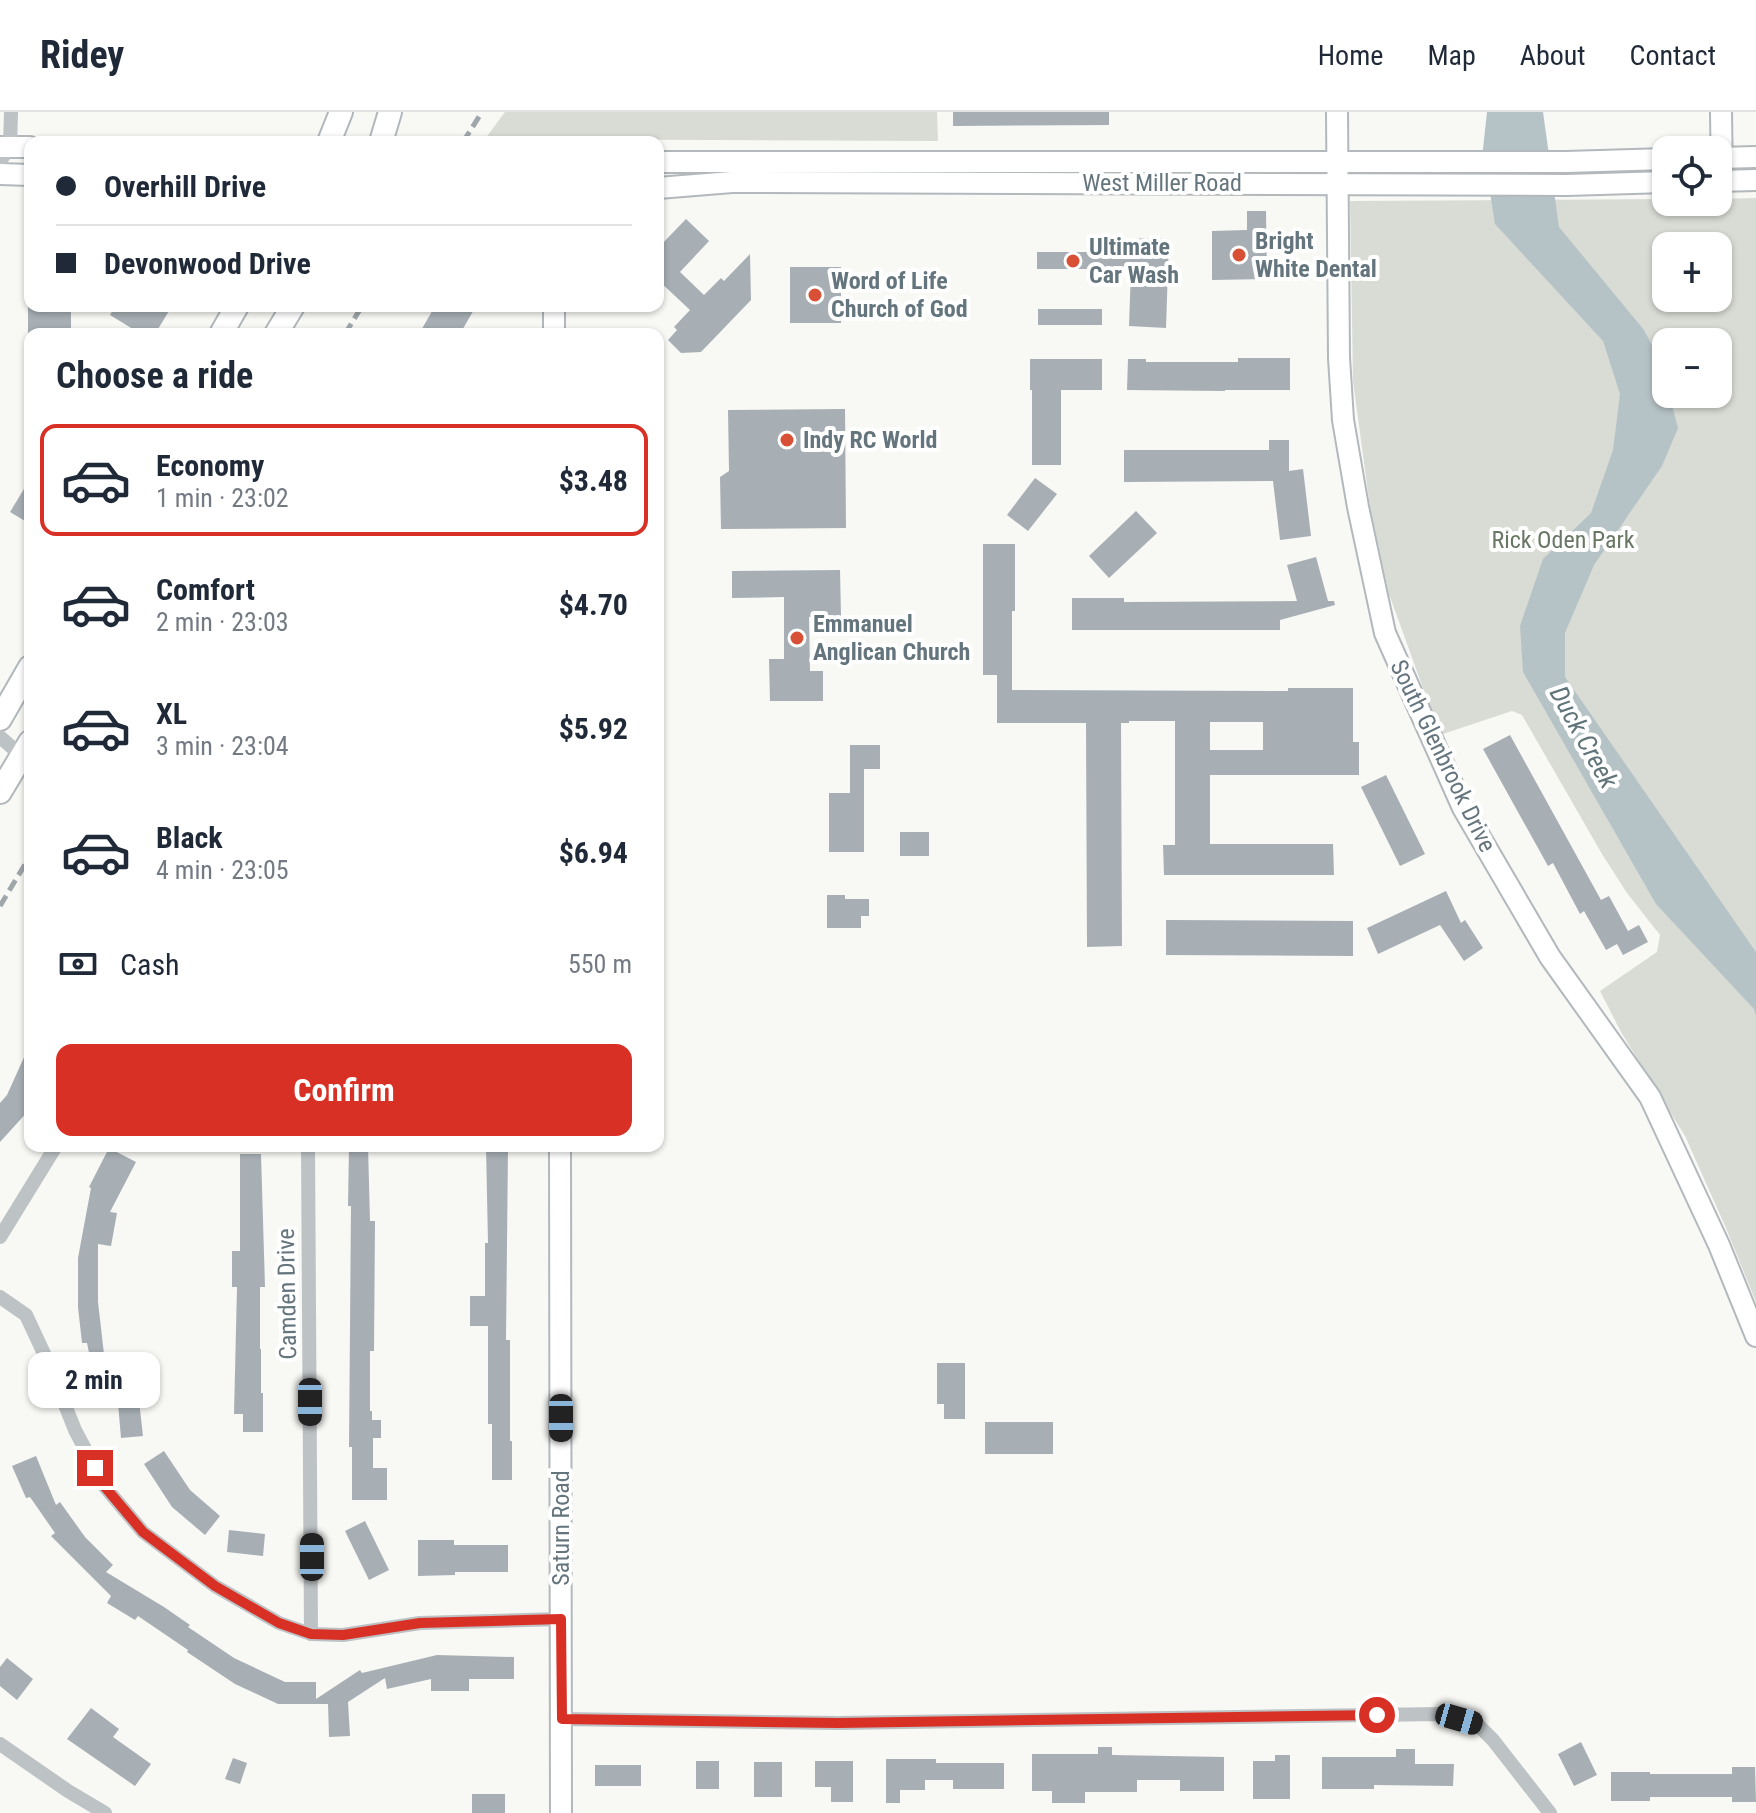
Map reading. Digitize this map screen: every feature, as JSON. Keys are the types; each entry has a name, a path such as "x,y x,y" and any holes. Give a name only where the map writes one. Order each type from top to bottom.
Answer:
{"main road":[{"path":"331,136 341,112"},
{"path":"383,136 390,112"},
{"name":"South Glenbrook Drive","path":"1337,112 1339,358 1343,420 1385,633 1463,808 1550,957 1650,1097 1719,1245 1756,1336"},
{"path":"1720,136 1721,112"},
{"path":"1732,158 1756,157"},
{"name":"West Miller Road","path":"664,162 1652,159"},
{"path":"0,174 24,175"},
{"path":"1732,181 1756,180"},
{"name":"West Miller Road","path":"664,188 732,182 1446,185 1652,182"},
{"path":"0,719 24,677"},
{"path":"0,792 24,752"},
{"name":"Saturn Road","path":"560,1152 561,1813"}],"street":[{"path":"10,150 11,112"},
{"path":"0,737 24,748"},
{"path":"0,1237 52,1152"},
{"name":"Camden Drive","path":"308,1152 311,1634"},
{"path":"0,1297 26,1315 75,1430 105,1487 143,1532 215,1586 279,1623 311,1634 343,1635 420,1623 561,1619"},
{"path":"562,1719 838,1723 1440,1714 1478,1725 1550,1813"},
{"path":"0,1744 105,1813"}],"green space":[{"path":"505,112 937,112 938,141 664,140 664,136 487,136"},
{"name":"Rick Oden Park","path":"1756,198 1756,1302 1685,1136 1621,1032 1600,991 1657,952 1660,935 1602,854 1522,715 1512,711 1440,735 1389,594 1370,507 1353,381 1350,201 1652,199 1652,216 1732,216 1732,199"}],"water":[{"name":"Duck Creek","path":"1487,112 1543,112 1559,227 1644,330 1652,345 1652,408 1673,408 1678,428 1662,466 1594,565 1565,633 1565,677 1756,952 1756,1016 1754,1009 1656,904 1523,672 1520,626 1543,559 1591,513 1613,450 1620,394 1603,341 1495,224 1483,149"}],"building":[{"path":"953,112 1109,112 1109,125 953,126"},
{"name":"Bright White Dental","path":"1247,211 1266,211 1267,279 1212,280 1212,231 1247,230"},
{"path":"686,219 709,241 680,272 704,295 721,278 724,281 750,254 751,300 701,352 681,353 668,340 677,330 674,327 690,310 664,286 664,242"},
{"path":"1132,239 1169,239 1166,328 1129,326 1131,269 1037,269 1037,252 1131,252"},
{"name":"Word of Life Church of God","path":"790,267 841,267 841,323 790,323"},
{"name":"Ultimate Car Wash","path":"1038,309 1102,309 1102,325 1038,325"},
{"path":"28,312 71,312 71,328 28,328"},
{"path":"112,312 168,312 159,328 131,328 110,315"},
{"path":"432,312 473,312 463,328 422,328"},
{"path":"1238,358 1290,358 1290,390 1127,390 1128,359 1146,359 1146,362 1238,362"},
{"path":"1030,359 1102,359 1102,390 1061,390 1061,465 1032,465"},
{"name":"Indy RC World","path":"845,409 846,528 721,529 720,477 729,471 728,410"},
{"path":"1269,440 1289,440 1289,471 1303,469 1311,536 1280,540 1273,481 1124,482 1124,450 1269,450"},
{"path":"1035,478 1057,494 1028,531 1007,515"},
{"path":"24,489 24,520 10,512"},
{"path":"1136,511 1157,533 1109,578 1089,556"},
{"path":"983,544 1015,544 1012,690 1288,691 1288,688 1353,688 1353,742 1359,742 1359,775 1210,775 1210,844 1333,844 1334,875 1164,875 1163,845 1175,845 1175,721 1121,723 1122,946 1087,947 1086,723 997,723 997,675 983,675","holes":["1210,722 1263,722 1263,750 1210,750"]},
{"path":"1316,557 1328,601 1334,601 1335,605 1280,620 1280,630 1072,630 1072,598 1124,598 1124,602 1297,601 1287,565"},
{"name":"Emmanuel Anglican Church","path":"840,570 841,616 809,617 810,671 823,671 823,701 770,701 769,659 784,659 784,597 732,598 732,571"},
{"path":"1510,735 1601,900 1609,896 1628,931 1639,925 1648,942 1623,955 1617,944 1606,950 1584,911 1580,914 1553,863 1548,866 1483,749"},
{"path":"850,745 880,745 880,769 864,769 864,852 829,852 829,793 850,793"},
{"path":"1386,775 1425,854 1400,866 1361,787"},
{"path":"900,832 929,832 929,856 900,856"},
{"path":"1446,891 1461,923 1465,920 1483,948 1464,961 1440,925 1378,954 1367,928"},
{"path":"827,895 869,899 869,916 861,916 861,928 827,928"},
{"path":"1166,920 1353,921 1353,956 1166,955"},
{"path":"24,1057 24,1116 0,1142 0,1103 7,1095"},
{"path":"107,1152 117,1152 136,1162 110,1212 117,1213 111,1246 98,1244 98,1302 104,1354 111,1353 117,1388 97,1392 87,1343 82,1343 78,1307 78,1258 89,1187"},
{"path":"349,1152 368,1152 370,1221 375,1221 374,1351 370,1351 370,1411 372,1420 381,1420 381,1438 373,1438 373,1468 387,1468 387,1500 352,1500 352,1447 349,1447 351,1206 348,1206"},
{"path":"486,1152 508,1152 506,1340 510,1340 512,1480 492,1480 492,1424 488,1424 488,1326 470,1326 470,1296 485,1296 485,1243 488,1243"},
{"path":"240,1154 261,1154 265,1287 260,1287 263,1432 243,1432 243,1414 234,1414 237,1287 232,1287 232,1251 240,1251"},
{"path":"937,1363 965,1363 965,1419 944,1419 944,1404 937,1404"},
{"path":"139,1401 143,1436 121,1438 118,1403"},
{"path":"985,1422 1053,1422 1053,1454 985,1454"},
{"path":"164,1451 190,1490 220,1516 205,1535 172,1507 144,1464"},
{"path":"36,1456 56,1505 60,1502 85,1537 113,1565 106,1572 164,1607 234,1658 285,1682 316,1682 316,1699 360,1670 362,1673 437,1655 514,1657 514,1679 469,1679 469,1691 431,1691 431,1679 387,1689 385,1678 348,1702 350,1736 329,1737 328,1704 278,1704 235,1684 138,1616 135,1620 107,1603 111,1596 51,1536 55,1533 30,1497 26,1498 12,1466"},
{"path":"365,1521 389,1570 369,1580 345,1531"},
{"path":"229,1530 265,1534 263,1556 227,1552"},
{"path":"418,1540 454,1540 454,1545 508,1545 508,1572 418,1576"},
{"path":"7,1658 33,1679 17,1700 0,1686 0,1667"},
{"path":"91,1708 119,1729 113,1737 151,1764 135,1786 67,1739"},
{"path":"1581,1742 1597,1775 1574,1786 1558,1754"},
{"path":"1098,1747 1112,1747 1112,1755 1224,1757 1224,1791 1180,1791 1180,1780 1137,1780 1137,1792 1085,1792 1085,1803 1052,1803 1052,1791 1032,1791 1032,1754 1098,1754"},
{"path":"1396,1749 1415,1749 1415,1764 1454,1764 1453,1786 1374,1785 1374,1789 1322,1789 1322,1757 1396,1757"},
{"path":"1275,1755 1290,1755 1290,1799 1253,1799 1253,1761 1275,1761"},
{"path":"233,1758 247,1763 240,1784 225,1779"},
{"path":"886,1759 1004,1763 1004,1789 953,1789 953,1780 925,1780 925,1790 900,1790 900,1803 886,1803"},
{"path":"696,1761 719,1761 719,1789 696,1789"},
{"path":"815,1761 853,1761 853,1802 831,1802 831,1787 815,1787"},
{"path":"754,1762 782,1762 782,1797 754,1797"},
{"path":"595,1765 641,1765 641,1786 595,1786"},
{"path":"1732,1767 1755,1767 1756,1802 1732,1802 1732,1797 1650,1797 1650,1801 1611,1801 1611,1772 1732,1774"},
{"path":"472,1794 505,1794 505,1813 472,1813"}],"railway":[{"path":"467,136 482,112"},
{"path":"349,328 358,312"},
{"path":"0,906 24,866"}],"place":[{"name":"Bright White Dental","path":"1239,255"},
{"name":"Ultimate Car Wash","path":"1073,261"},
{"name":"Word of Life Church of God","path":"815,295"},
{"name":"Indy RC World","path":"787,440"},
{"name":"Emmanuel Anglican Church","path":"797,638"}],"route":[{"path":"95,1468 105,1487 143,1532 215,1586 279,1623 311,1634 343,1635 420,1623 561,1619 562,1719 838,1723 1377,1715"}]}
